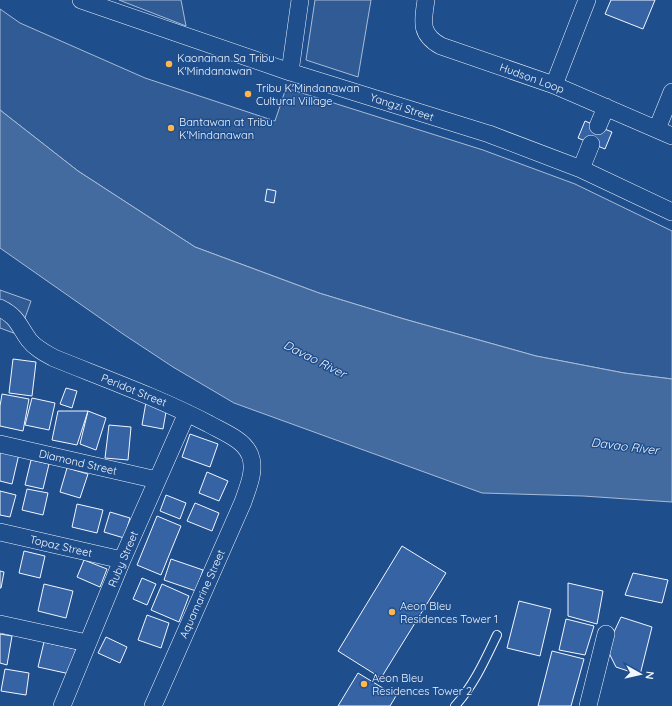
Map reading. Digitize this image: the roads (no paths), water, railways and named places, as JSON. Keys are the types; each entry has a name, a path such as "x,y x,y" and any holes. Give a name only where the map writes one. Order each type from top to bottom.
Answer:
{"street":[{"name":"Yangzi Street","path":"81,0 290,72 489,134 581,169 672,212"},
{"path":"290,72 300,0"},
{"name":"Hudson Loop","path":"426,0 423,26 426,35 432,41 441,46 554,85 665,132"},
{"path":"554,85 587,0"},
{"path":"665,132 672,92"},
{"path":"598,126 606,107"},
{"path":"581,169 591,144"},
{"name":"Peridot Street","path":"0,308 14,317 29,340 38,349 54,358 166,403 237,439 246,447 250,455 253,466 250,481"},
{"name":"Ruby Street","path":"62,706 122,560 187,413"},
{"name":"Diamond Street","path":"0,444 157,480"},
{"name":"Aquamarine Street","path":"153,706 243,502 250,481"},
{"name":"Topaz Street","path":"0,532 122,560"},
{"path":"0,624 88,642"},
{"path":"588,706 606,634"}],"lane":[{"path":"455,706 466,694 480,672 497,634"}],"water":[{"name":"Davao River","path":"0,110 78,171 195,247 319,293 404,319 536,356 624,373 672,379 672,502 583,496 482,493 234,403 173,367 123,334 0,248"}],"place":[{"name":"Kaonanan Sa Tribu K'Mindanawan","path":"169,64"},
{"name":"Tribu K'Mindanawan Cultural Village","path":"248,94"},
{"name":"Bantawan at Tribu K'Mindanawan","path":"171,128"},
{"name":"Aeon Bleu Residences Tower 1","path":"392,612"},
{"name":"Aeon Bleu Residences Tower 2","path":"364,684"}]}
